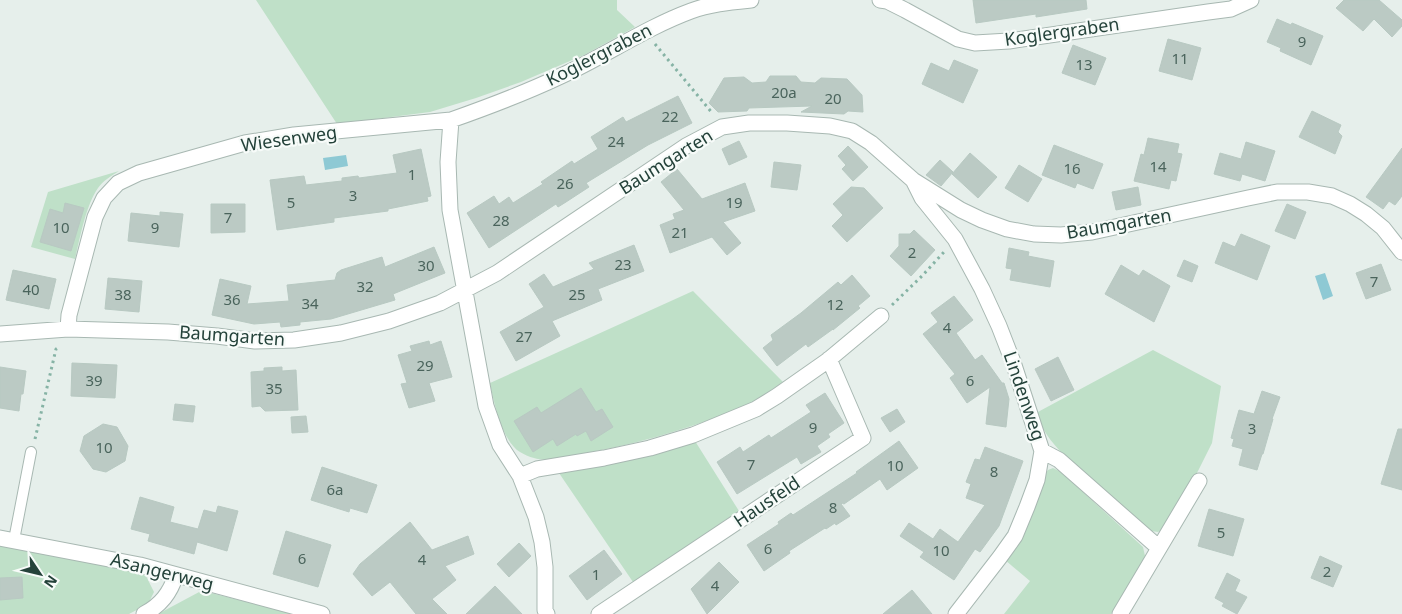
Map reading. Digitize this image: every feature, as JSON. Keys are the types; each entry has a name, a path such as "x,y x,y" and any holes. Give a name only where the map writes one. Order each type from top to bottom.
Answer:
{"street":[{"name":"Koglergraben","path":"451,120 503,102 562,76 645,32 692,10 728,2 751,0"},
{"name":"Koglergraben","path":"880,0 887,1 958,39 975,43 1009,41 1215,11 1231,8 1251,0"},
{"path":"451,120 448,162 450,210 486,406 500,445 520,476 536,517 545,567 547,614"},
{"name":"Wiesenweg","path":"68,329 69,315 95,217 104,198 118,183 139,173 245,143 294,136 451,120"},
{"name":"Baumgarten","path":"0,334 68,329 168,332 255,341 294,340 341,333 389,321 440,303 465,291 497,273 686,146 722,127 749,123 830,126 852,132 871,143 913,180 961,210 1007,229 1034,234 1061,235 1092,232 1277,192 1308,192 1332,196 1366,214 1384,228 1402,252"},
{"name":"Lindenweg","path":"913,180 922,198 955,239 968,261 999,326 1013,362 1042,451 1037,480 1015,536 956,614"},
{"path":"520,476 537,469 650,448 693,435 756,409 829,359 881,316"},
{"name":"Hausfeld","path":"599,614 863,438 829,359"},
{"path":"1042,451 1059,460 1159,548"},
{"path":"1120,614 1198,481"},
{"name":"Asangerweg","path":"7,539 140,565 322,614"},
{"path":"144,614 166,598 176,575"}],"lane":[{"path":"7,539 31,452"}],"path":[{"path":"645,32 719,120 722,127"},
{"path":"881,316 922,276 955,239"},
{"path":"31,452 56,349 67,340 68,329"}],"green space":[{"path":"256,0 617,0 617,10 635,27 584,55 521,82 476,98 430,112 337,124"},
{"path":"119,171 102,183 90,203 75,259 31,247 48,192"},
{"path":"693,291 783,382 753,402 733,411 695,425 635,442 549,459 530,457 514,447 500,421 490,383"},
{"path":"1153,350 1221,386 1212,443 1166,527 1158,532 1151,531 1064,455 1047,436 1036,413"},
{"path":"695,441 739,511 633,582 559,473 622,461"},
{"path":"1053,468 1061,472 1143,547 1145,556 1111,614 1004,614 1030,581 1005,560 1044,475"},
{"path":"0,545 145,574 154,592 148,604 129,614 0,614"},
{"path":"201,591 207,592 295,614 158,614"}],"water":[{"path":"346,155 348,166 325,170 323,158"},
{"path":"1325,273 1333,296 1323,300 1315,276"}],"building":[{"path":"973,0 1086,0 1087,9 1036,17 1036,14 976,23"},
{"path":"1344,0 1379,0 1402,20 1402,26 1392,37 1374,19 1363,31 1336,8"},
{"path":"1277,19 1323,36 1311,65 1280,51 1281,48 1267,42"},
{"path":"1168,39 1201,48 1192,80 1159,71"},
{"path":"1073,45 1106,58 1095,85 1062,73"},
{"path":"954,60 978,70 963,103 922,84 931,63 949,71"},
{"path":"770,76 796,76 801,82 815,83 821,78 847,79 862,95 863,112 848,111 844,114 801,112 812,106 749,108 747,111 718,112 709,103 724,78 744,77 752,83 766,82"},
{"path":"678,96 692,123 648,145 586,183 589,187 558,207 556,204 489,248 467,213 494,196 499,204 509,197 513,203 543,184 541,182 572,161 574,164 598,149 591,137 623,117 626,122"},
{"path":"1312,111 1341,125 1338,132 1342,136 1335,154 1299,137"},
{"path":"1148,138 1179,144 1177,153 1182,154 1176,181 1171,180 1169,189 1134,181 1141,154 1144,155"},
{"path":"739,141 747,157 729,165 722,149"},
{"path":"1246,142 1275,151 1265,181 1242,174 1240,181 1214,174 1220,153 1241,159"},
{"path":"1054,145 1103,164 1093,189 1077,183 1075,188 1042,175"},
{"path":"848,146 868,167 853,181 842,169 846,165 838,156"},
{"path":"1402,148 1402,196 1395,205 1389,201 1383,209 1366,197"},
{"path":"421,149 431,196 427,197 428,201 388,209 388,211 334,218 334,222 277,230 270,180 304,176 306,185 342,181 342,178 358,176 359,178 397,173 393,155"},
{"path":"970,153 997,177 978,198 952,174"},
{"path":"940,160 953,172 941,186 926,175"},
{"path":"774,162 801,165 797,190 771,187"},
{"path":"1019,165 1042,179 1028,202 1005,188"},
{"path":"677,169 702,199 745,183 755,211 723,222 741,243 727,255 712,237 670,253 660,225 675,219 673,214 684,210 661,182"},
{"path":"851,187 864,188 883,208 847,242 832,226 843,215 833,204"},
{"path":"1138,187 1141,205 1116,210 1112,192"},
{"path":"65,203 84,208 71,251 40,242 50,209 63,213"},
{"path":"211,204 245,204 245,232 211,233"},
{"path":"1287,204 1306,212 1295,239 1275,231"},
{"path":"160,212 183,214 179,247 128,241 131,213 160,216"},
{"path":"914,230 935,250 911,276 890,256 899,246 899,234 910,234"},
{"path":"1241,234 1270,246 1257,280 1215,263 1223,242 1235,247"},
{"path":"634,245 644,271 598,289 602,300 552,321 560,336 516,361 500,332 544,307 529,284 544,274 553,287 594,269 589,263"},
{"path":"434,247 445,273 393,294 395,300 331,319 300,322 300,325 281,327 280,322 254,324 212,315 220,279 251,286 247,304 289,301 287,285 335,280 337,273 341,270 382,257 385,267"},
{"path":"1009,248 1029,252 1028,256 1054,261 1050,287 1010,280 1012,269 1006,268"},
{"path":"1184,260 1198,266 1192,282 1177,276"},
{"path":"1381,264 1391,290 1366,299 1356,273"},
{"path":"1121,265 1139,276 1143,270 1170,286 1154,322 1105,294"},
{"path":"13,270 56,279 49,309 6,300"},
{"path":"852,275 870,296 858,306 860,308 833,330 808,347 806,344 777,366 763,348 773,340 771,335 838,282 841,285"},
{"path":"108,278 142,281 139,312 105,309"},
{"path":"954,296 973,320 956,333 975,360 982,355 1002,383 1004,383 1009,399 1006,427 986,424 990,387 967,403 950,378 955,374 923,334 938,322 931,313"},
{"path":"429,341 430,345 441,341 452,377 429,383 435,401 409,408 401,384 407,383 398,355 412,351 410,346"},
{"path":"1058,357 1074,390 1051,401 1035,369"},
{"path":"72,363 117,365 115,398 71,396"},
{"path":"0,367 26,371 19,411 0,408"},
{"path":"282,367 282,371 296,370 298,410 265,411 260,406 252,407 251,372 264,371 264,368"},
{"path":"581,388 596,412 602,409 613,427 591,441 586,431 577,436 576,434 557,446 553,439 533,452 514,421 537,407 541,413"},
{"path":"1262,391 1280,397 1257,470 1239,465 1243,449 1232,446 1234,439 1231,438 1239,410 1254,414"},
{"path":"825,393 844,423 828,434 830,437 817,446 821,452 801,464 797,457 737,494 717,462 740,447 743,452 769,435 771,438 811,412 806,405"},
{"path":"175,404 195,406 193,422 173,420"},
{"path":"897,409 905,422 890,432 881,418"},
{"path":"306,416 308,432 292,433 291,417"},
{"path":"103,424 117,427 128,446 125,461 106,472 93,469 80,451 84,436"},
{"path":"1398,429 1402,429 1402,490 1381,484"},
{"path":"899,441 918,468 887,490 880,479 844,504 842,503 850,516 836,525 835,523 825,528 789,551 790,553 764,571 747,545 779,524 778,522 791,513 793,515 857,473"},
{"path":"985,447 1023,461 999,526 980,552 975,549 954,580 920,557 924,552 900,536 909,523 933,539 940,529 958,542 985,505 966,498 971,484 966,482 975,459 980,460"},
{"path":"322,467 377,485 367,513 350,508 349,512 311,500"},
{"path":"140,497 174,507 170,522 198,529 204,510 216,513 218,506 238,511 227,551 197,542 194,554 148,541 150,534 131,529"},
{"path":"1209,509 1244,519 1233,556 1198,546"},
{"path":"410,522 432,550 468,536 474,554 445,566 456,580 432,599 447,614 416,614 390,582 372,596 353,574 360,564"},
{"path":"286,531 331,545 318,587 273,574"},
{"path":"519,543 531,556 509,577 497,564"},
{"path":"604,550 622,574 587,600 569,576"},
{"path":"1320,556 1342,566 1333,587 1311,578"},
{"path":"719,562 739,582 707,614 691,589"},
{"path":"1227,573 1240,580 1235,591 1247,597 1237,614 1222,606 1224,603 1215,598"},
{"path":"22,577 23,598 0,600 0,578"},
{"path":"495,586 522,614 466,614"},
{"path":"912,590 932,614 883,614"}]}
